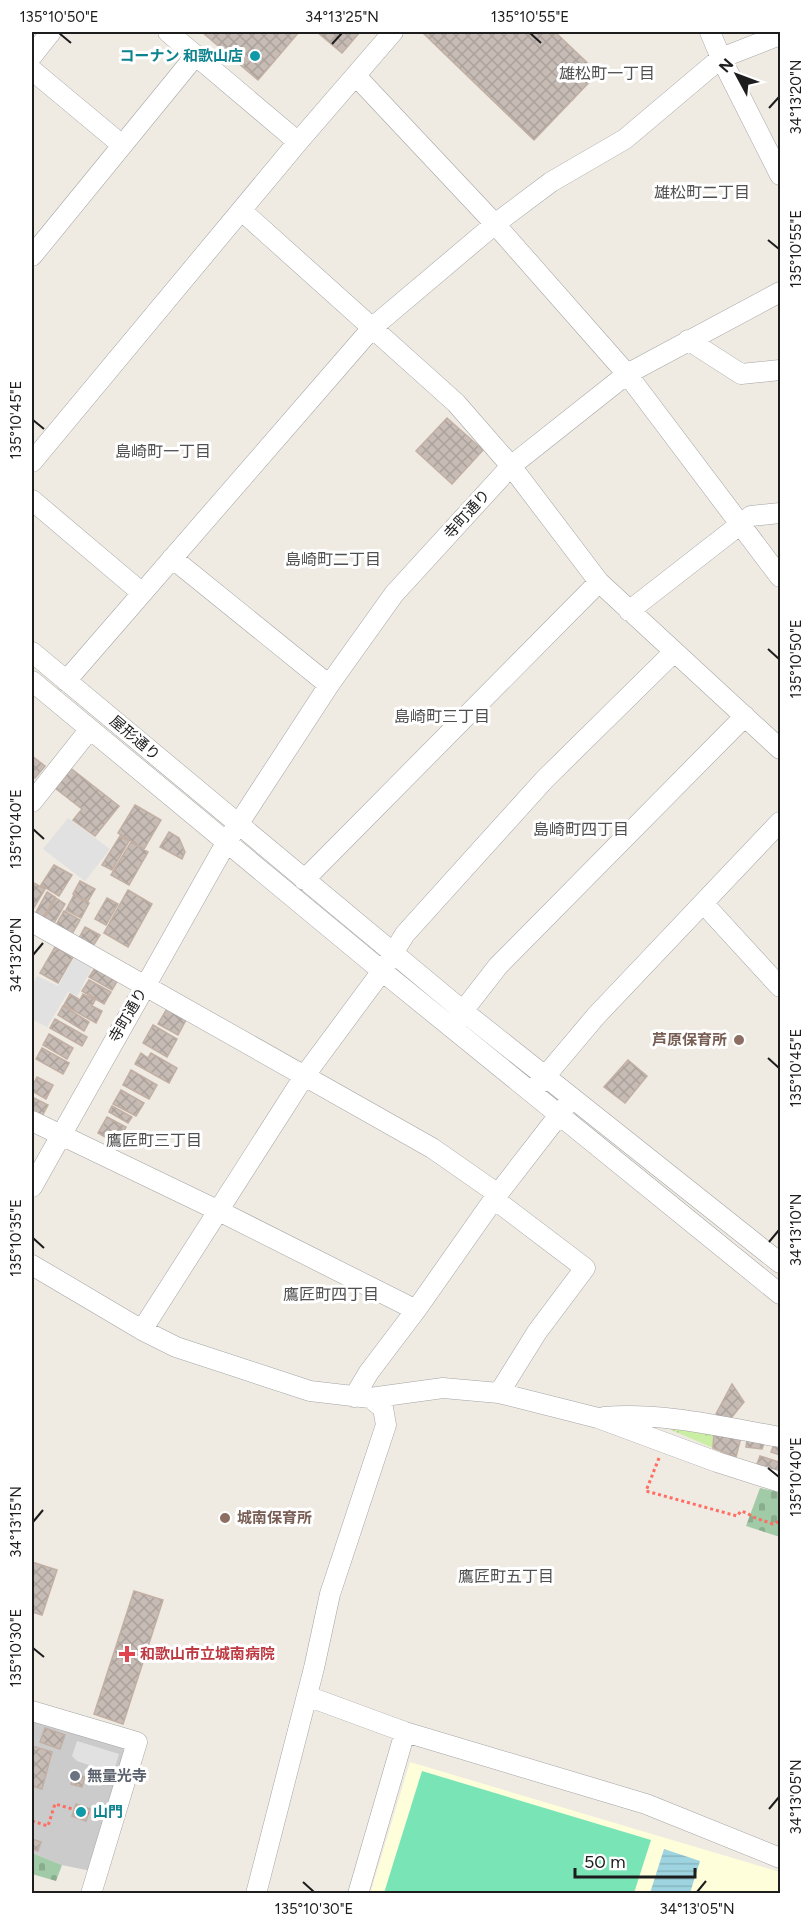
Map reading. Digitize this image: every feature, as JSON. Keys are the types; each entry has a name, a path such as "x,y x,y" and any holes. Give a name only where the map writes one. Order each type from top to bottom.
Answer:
{"street":[{"path":"32,56 51,32"},
{"path":"168,32 298,142"},
{"path":"32,462 298,142 393,32"},
{"path":"710,32 780,176"},
{"path":"66,681 373,327 495,224 551,182 625,139 721,58 780,35"},
{"path":"32,256 196,56"},
{"path":"32,70 122,145"},
{"path":"356,76 495,224 627,374 780,577"},
{"path":"242,210 456,403 511,466 599,582 780,749"},
{"name":"寺町通り","path":"32,1187 226,843 329,685 394,594 511,466 627,374 780,292"},
{"path":"688,340 741,374 780,370"},
{"path":"32,500 142,593"},
{"path":"629,611 751,516 780,513"},
{"path":"172,558 329,685"},
{"path":"304,880 599,582"},
{"name":"屋形通り","path":"32,652 463,1011 780,1263"},
{"path":"142,1330 305,1075 382,972 405,934 545,779 673,652"},
{"name":"屋形通り","path":"32,681 382,972 780,1293"},
{"path":"450,1027 498,966 745,716"},
{"path":"32,802 90,729"},
{"path":"531,1092 596,1016 780,822"},
{"path":"703,903 780,987"},
{"path":"32,922 432,1148 585,1268 537,1332 499,1393"},
{"path":"362,1398 369,1372 416,1310 496,1196 572,1098"},
{"path":"32,1121 218,1210 416,1310"},
{"path":"32,1265 142,1330 176,1347 310,1391 362,1398 443,1388 499,1393 598,1418 717,1462 780,1482"},
{"path":"256,1893 307,1696 330,1594 386,1425 383,1408 362,1398"},
{"path":"598,1418 630,1415 707,1424 780,1437"},
{"path":"307,1696 405,1732 646,1804 780,1858"},
{"path":"32,1711 137,1742 91,1893"},
{"path":"358,1893 405,1732"}],"path":[{"path":"666,1442 646,1491 737,1516 741,1511 773,1524 780,1523"},
{"path":"32,1821 48,1826 55,1804 96,1816"}],"shaded area":[{"path":"68,818 110,849 85,881 43,849"},
{"path":"76,954 94,964 77,996 68,992 47,1027 32,1019 32,986 37,976 58,986"},
{"name":"無量光寺","path":"32,1720 121,1745 126,1750 91,1871 62,1865 32,1853"},
{"path":"77,1741 119,1754 110,1784 89,1779 92,1766 77,1761 72,1756"},
{"path":"410,1762 780,1872 780,1893 370,1894"}],"green space":[{"path":"669,1429 714,1432 713,1448"},
{"path":"760,1488 780,1492 780,1537 746,1526"},
{"path":"422,1771 651,1840 634,1893 384,1893"},
{"path":"32,1853 62,1865 56,1881 32,1874"}],"water":[{"path":"664,1849 700,1861 690,1893 650,1893"}],"building":[{"name":"コーナン 和歌山店","path":"202,32 299,32 258,80"},
{"path":"317,32 360,32 342,53"},
{"path":"422,32 555,32 598,73 534,140"},
{"path":"447,418 483,450 452,484 416,451"},
{"path":"32,756 45,766 35,778 32,776"},
{"path":"68,766 119,806 95,836 73,820 82,809 51,785"},
{"path":"135,805 161,820 144,849 118,833"},
{"path":"169,832 179,838 185,852 182,859 160,847"},
{"path":"120,836 129,841 112,870 102,865"},
{"path":"131,842 148,852 129,885 111,875"},
{"path":"54,865 72,875 59,896 41,885"},
{"path":"80,881 95,889 88,901 73,894"},
{"path":"32,882 45,889 32,911"},
{"path":"128,890 152,904 128,947 104,933"},
{"path":"47,892 55,897 43,918 35,914"},
{"path":"74,895 89,903 81,918 66,910"},
{"path":"56,898 65,904 53,925 44,919"},
{"path":"107,898 118,904 106,925 95,919"},
{"path":"64,911 80,920 72,934 56,925"},
{"path":"85,927 100,935 93,946 79,938"},
{"path":"55,947 73,957 58,983 40,973"},
{"path":"97,965 119,978 112,990 89,977"},
{"path":"89,980 111,992 104,1004 82,991"},
{"path":"70,994 80,1000 83,994 95,1000 92,1006 102,1011 96,1023 64,1005"},
{"path":"63,1006 89,1022 84,1031 58,1015"},
{"path":"168,1007 187,1018 178,1035 158,1024"},
{"path":"55,1019 87,1037 82,1046 50,1028"},
{"path":"153,1025 177,1039 167,1057 143,1043"},
{"path":"49,1034 73,1048 67,1059 43,1045"},
{"path":"42,1048 69,1063 63,1074 36,1059"},
{"path":"141,1053 148,1058 151,1053 177,1068 169,1083 135,1064"},
{"path":"628,1060 647,1076 625,1103 604,1087"},
{"path":"131,1070 157,1085 149,1099 123,1085"},
{"path":"37,1077 53,1085 46,1099 32,1091"},
{"path":"121,1090 144,1103 136,1116 113,1104"},
{"path":"34,1098 48,1105 41,1118 32,1113"},
{"path":"112,1106 132,1117 128,1123 109,1112"},
{"path":"107,1117 126,1127 117,1144 98,1133"},
{"path":"732,1384 744,1402 724,1427 716,1414"},
{"path":"714,1432 741,1437 736,1457 713,1448"},
{"path":"748,1433 767,1436 762,1449 746,1447"},
{"path":"776,1439 780,1441 780,1455 771,1452"},
{"path":"760,1456 779,1462 777,1472 757,1464"},
{"path":"32,1562 57,1570 42,1615 32,1612"},
{"path":"134,1591 163,1600 123,1724 94,1714"},
{"path":"45,1728 65,1735 60,1749 40,1742"},
{"path":"32,1746 52,1752 42,1789 32,1786"},
{"path":"75,1774 85,1777 82,1787 71,1784"},
{"name":"山門","path":"76,1804 90,1809 86,1821 72,1816"},
{"path":"32,1839 41,1842 38,1851 32,1849"}],"place":[{"name":"コーナン 和歌山店","path":"255,56"},
{"name":"芦原保育所","path":"739,1040"},
{"name":"城南保育所","path":"225,1518"},
{"name":"和歌山市立城南病院","path":"127,1654"},
{"name":"無量光寺","path":"75,1776"},
{"name":"山門","path":"81,1812"}],"district":[{"name":"雄松町一丁目","path":"607,73"},
{"name":"雄松町二丁目","path":"702,192"},
{"name":"島崎町一丁目","path":"163,451"},
{"name":"島崎町二丁目","path":"333,559"},
{"name":"島崎町三丁目","path":"442,716"},
{"name":"島崎町四丁目","path":"581,829"},
{"name":"鷹匠町三丁目","path":"154,1140"},
{"name":"鷹匠町四丁目","path":"331,1294"},
{"name":"鷹匠町五丁目","path":"506,1576"}]}
